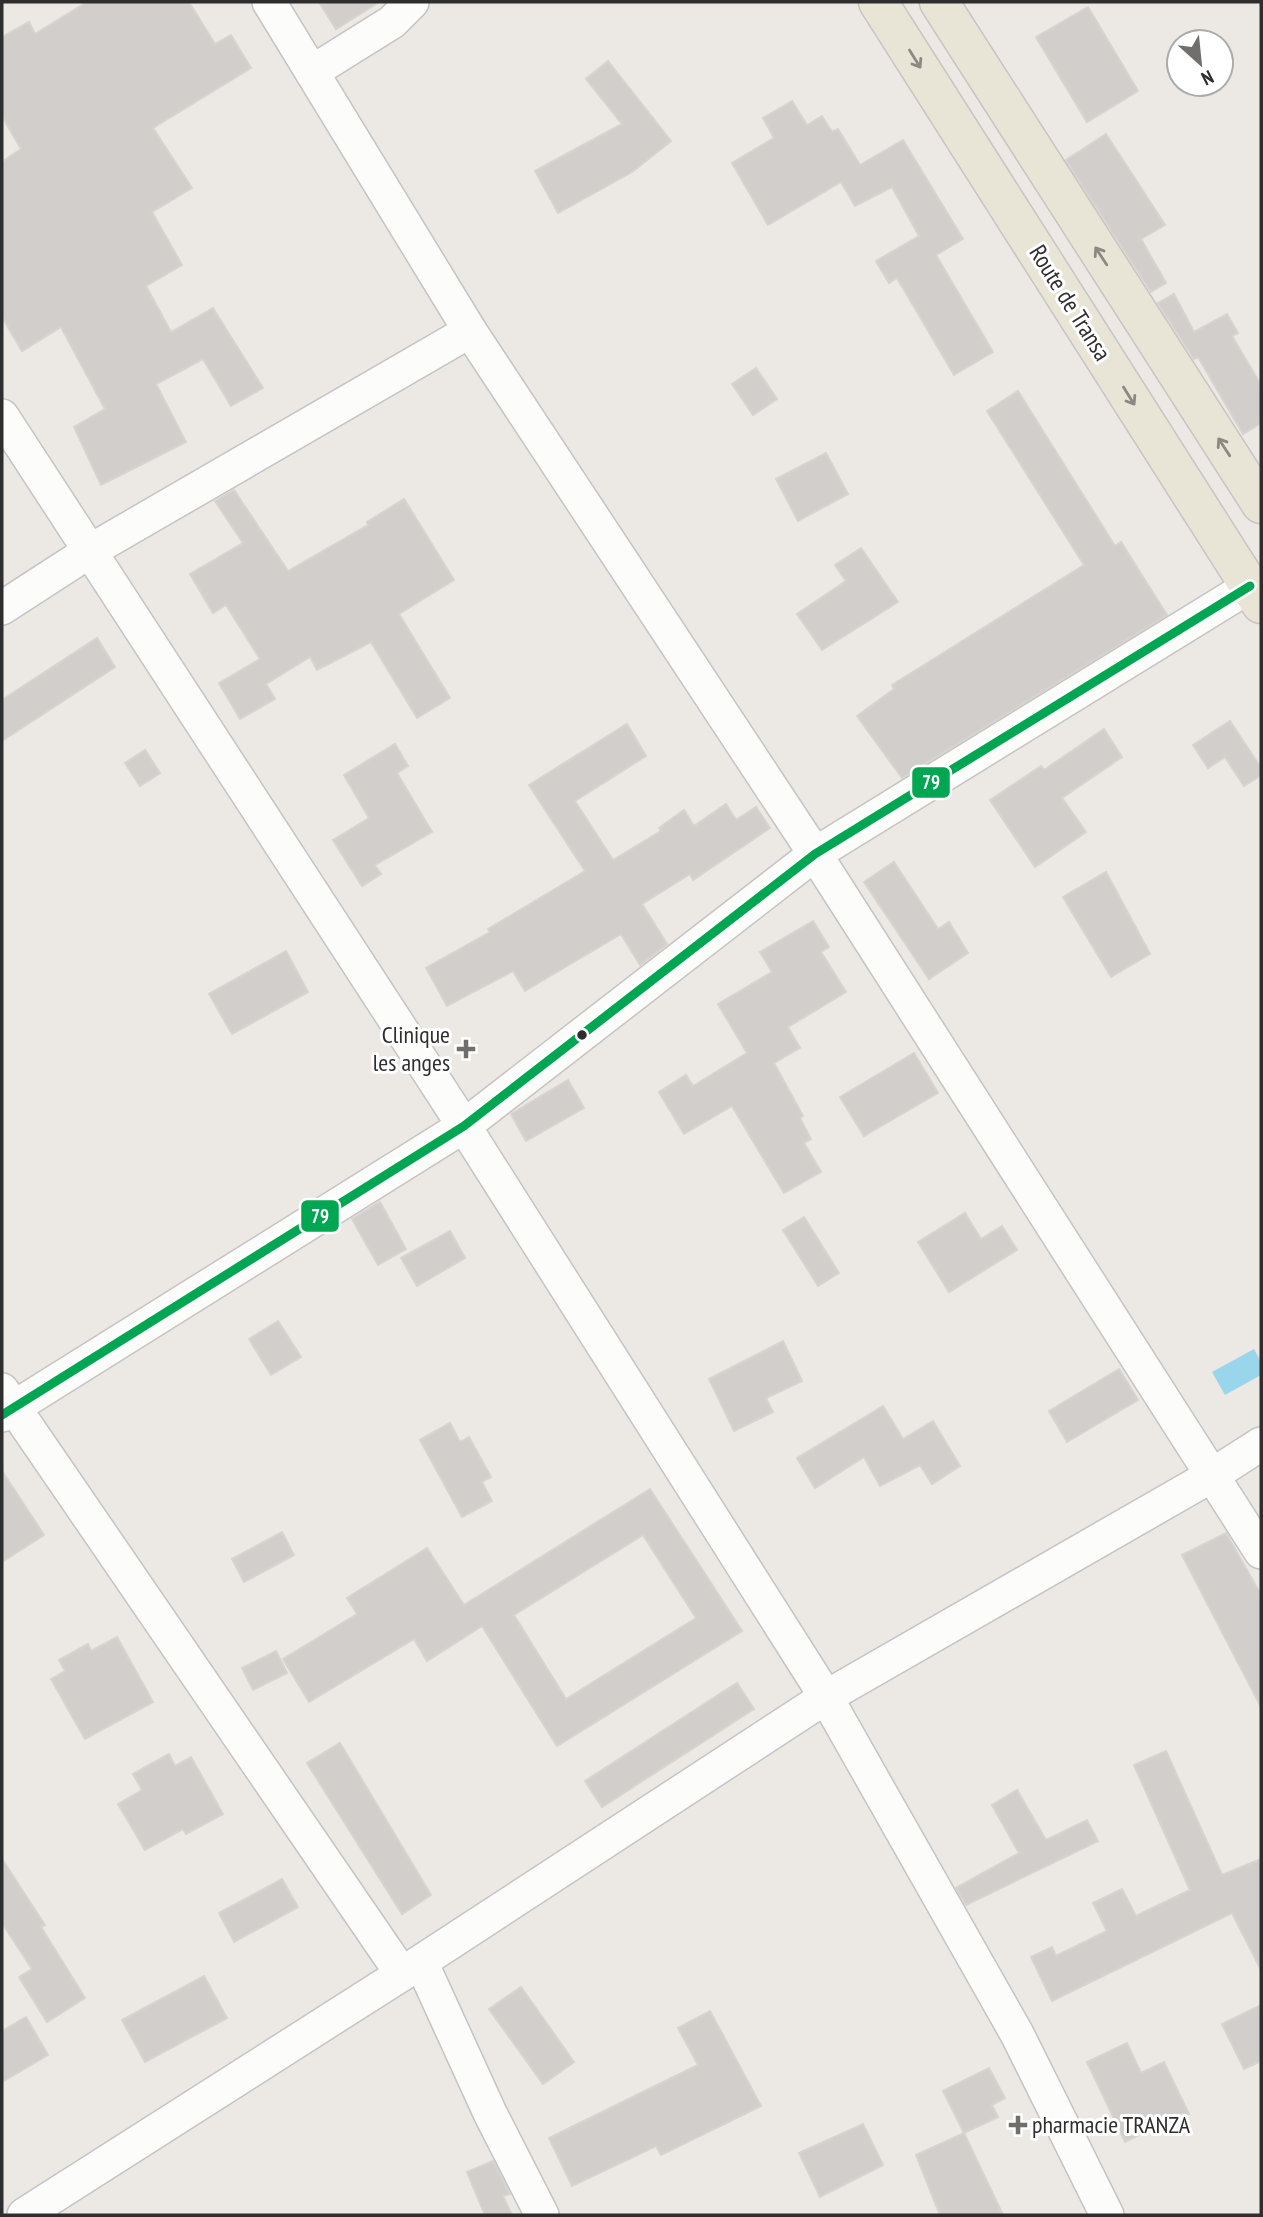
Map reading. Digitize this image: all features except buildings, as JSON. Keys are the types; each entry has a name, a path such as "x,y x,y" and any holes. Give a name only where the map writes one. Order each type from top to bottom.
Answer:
{"main road":[{"name":"Route de Transa","path":"878,2 1255,595"},
{"path":"939,2 1261,504"}],"street":[{"path":"269,2 470,331 815,854 1261,1552"},
{"path":"312,72 392,22 412,2"},
{"path":"2,608 90,551 470,331"},
{"path":"2,416 464,1126 826,1697 1017,2034 1107,2215"},
{"path":"542,2215 412,1968 6,1404 464,1126 815,854 1255,595"},
{"path":"24,2215 412,1968 826,1697 1211,1476 1261,1444"}],"water":[{"path":"1254,1349 1261,1362 1261,1375 1225,1395 1212,1372"}],"transit line":[{"name":"79","path":"2,1415 464,1126 815,854 1250,586"}],"place":[{"name":"Clinique les anges","path":"466,1049"},
{"name":"pharmacie TRANZA","path":"1018,2125"}]}
